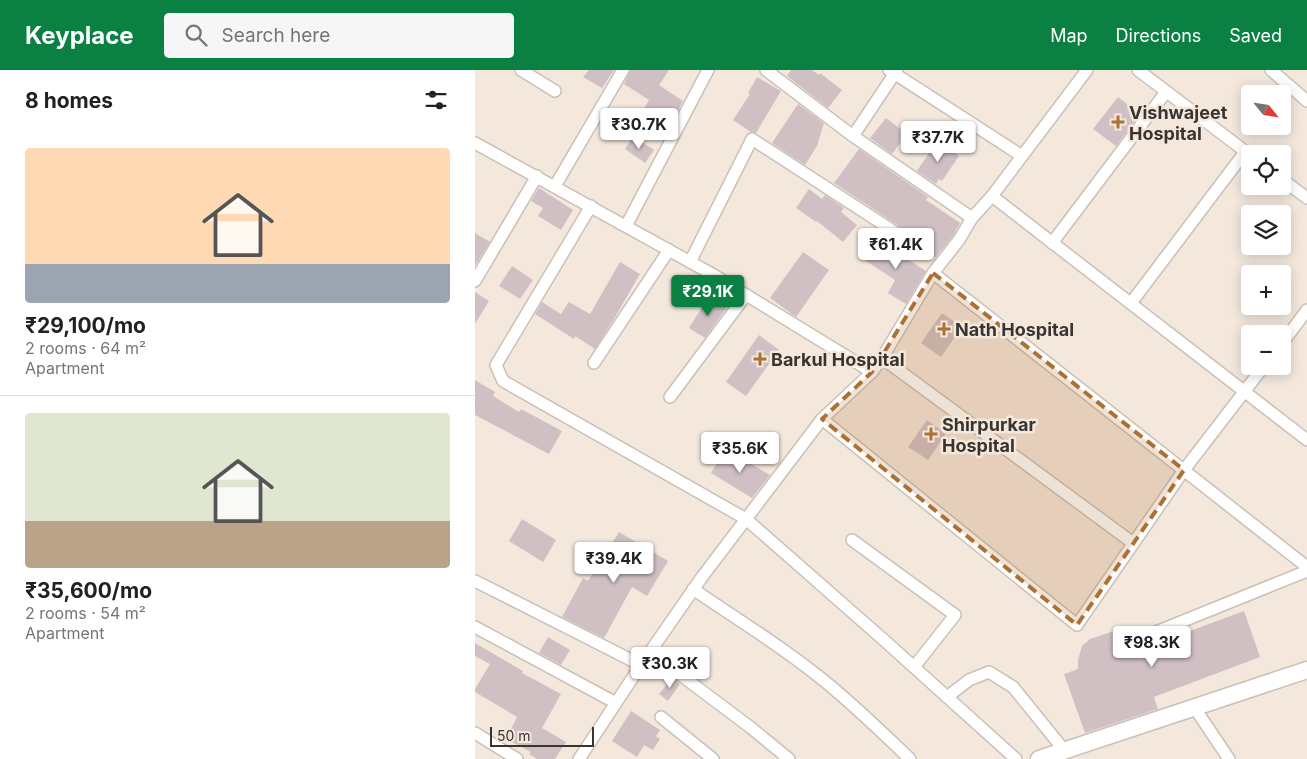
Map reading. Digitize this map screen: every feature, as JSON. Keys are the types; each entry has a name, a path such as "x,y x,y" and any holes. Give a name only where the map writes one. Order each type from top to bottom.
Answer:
{"main road":[{"path":"1039,759 1307,670"}],"street":[{"path":"521,70 555,91"},
{"path":"555,186 623,70"},
{"path":"626,226 708,70"},
{"path":"766,70 853,136 972,218"},
{"path":"1138,70 1241,148"},
{"path":"1271,70 1307,102"},
{"path":"853,136 893,71 1022,156"},
{"path":"579,759 693,589 822,419 872,372 933,273 972,218 1022,156 1085,71"},
{"path":"1052,243 1166,92"},
{"path":"690,262 752,139 904,238"},
{"path":"475,143 690,262 872,372"},
{"path":"1131,303 1241,162"},
{"path":"475,281 537,176"},
{"path":"1291,186 1307,198"},
{"path":"991,196 1245,390 1307,440"},
{"path":"591,206 497,365 503,381 745,519 915,667 1016,759"},
{"path":"594,363 669,250"},
{"path":"933,273 1307,567"},
{"path":"670,397 746,295"},
{"path":"1291,331 1307,310"},
{"path":"882,358 1133,543"},
{"path":"822,419 1077,625 1184,470 1257,375"},
{"path":"852,540 955,615 915,667"},
{"path":"1151,634 1307,572"},
{"path":"475,581 641,665"},
{"path":"693,589 793,657 827,683 868,718 910,759"},
{"path":"475,627 616,703"},
{"path":"650,652 750,726 789,759"},
{"path":"947,697 969,680 989,672 1013,687 1063,750"},
{"path":"1194,707 1229,759"},
{"path":"661,717 713,759"},
{"path":"475,733 517,759"}],"highlighted area":[{"path":"933,273 1184,470 1077,625 822,419 872,372"}],"building":[{"path":"589,70 614,70 602,88 583,77"},
{"path":"630,70 669,70 659,85 683,101 667,132 639,117 649,100 624,84"},
{"path":"791,70 812,70 819,75 820,73 842,90 828,108 787,76"},
{"path":"757,77 781,91 756,133 751,132 733,120 750,94 748,93"},
{"path":"1118,97 1140,114 1116,146 1093,129"},
{"path":"798,104 824,123 817,146 805,165 772,143"},
{"path":"886,118 907,134 892,154 870,138"},
{"path":"633,136 654,150 645,163 625,149"},
{"path":"937,141 959,156 942,181 939,179 936,184 917,171"},
{"path":"859,149 928,197 926,200 960,223 953,236 935,258 911,240 911,235 908,232 834,183"},
{"path":"539,188 573,210 561,230 538,216 543,208 531,201"},
{"path":"809,189 822,199 825,195 844,208 841,212 857,225 843,242 817,221 796,208"},
{"path":"475,233 490,242 475,266"},
{"path":"876,239 926,271 906,304 888,293 895,280 863,259"},
{"path":"803,252 829,270 796,317 770,298"},
{"path":"620,262 640,274 595,349 575,336 574,339 535,314 542,302 561,314 569,302 590,314"},
{"path":"512,266 533,280 520,299 499,286"},
{"path":"475,292 489,301 475,324"},
{"path":"709,296 727,307 705,338 689,328"},
{"path":"942,313 962,327 941,357 921,343"},
{"path":"759,335 779,350 746,396 726,382"},
{"path":"475,380 495,392 493,396 519,412 521,409 562,431 549,454 475,415"},
{"path":"927,420 946,434 928,460 908,447"},
{"path":"726,449 770,475 752,498 711,473"},
{"path":"522,519 556,540 543,562 509,541"},
{"path":"619,532 668,561 647,596 632,587 604,638 562,617 583,578 588,581"},
{"path":"1244,611 1260,657 1154,697 1158,709 1085,733 1064,674 1078,669 1078,660 1082,646 1090,639 1126,627 1135,649"},
{"path":"548,637 570,650 561,665 539,653"},
{"path":"475,643 523,671 522,673 561,694 542,728 566,742 555,759 537,759 529,754 531,752 506,739 517,717 475,692 490,664 475,656"},
{"path":"672,678 680,684 668,701 659,694"},
{"path":"631,711 660,730 656,736 660,739 653,750 644,745 637,757 612,741"}],"place":[{"name":"Vishwajeet Hospital","path":"1118,122"},
{"name":"Nath Hospital","path":"944,329"},
{"name":"Barkul Hospital","path":"760,359"},
{"name":"Shirpurkar Hospital","path":"931,434"}]}
